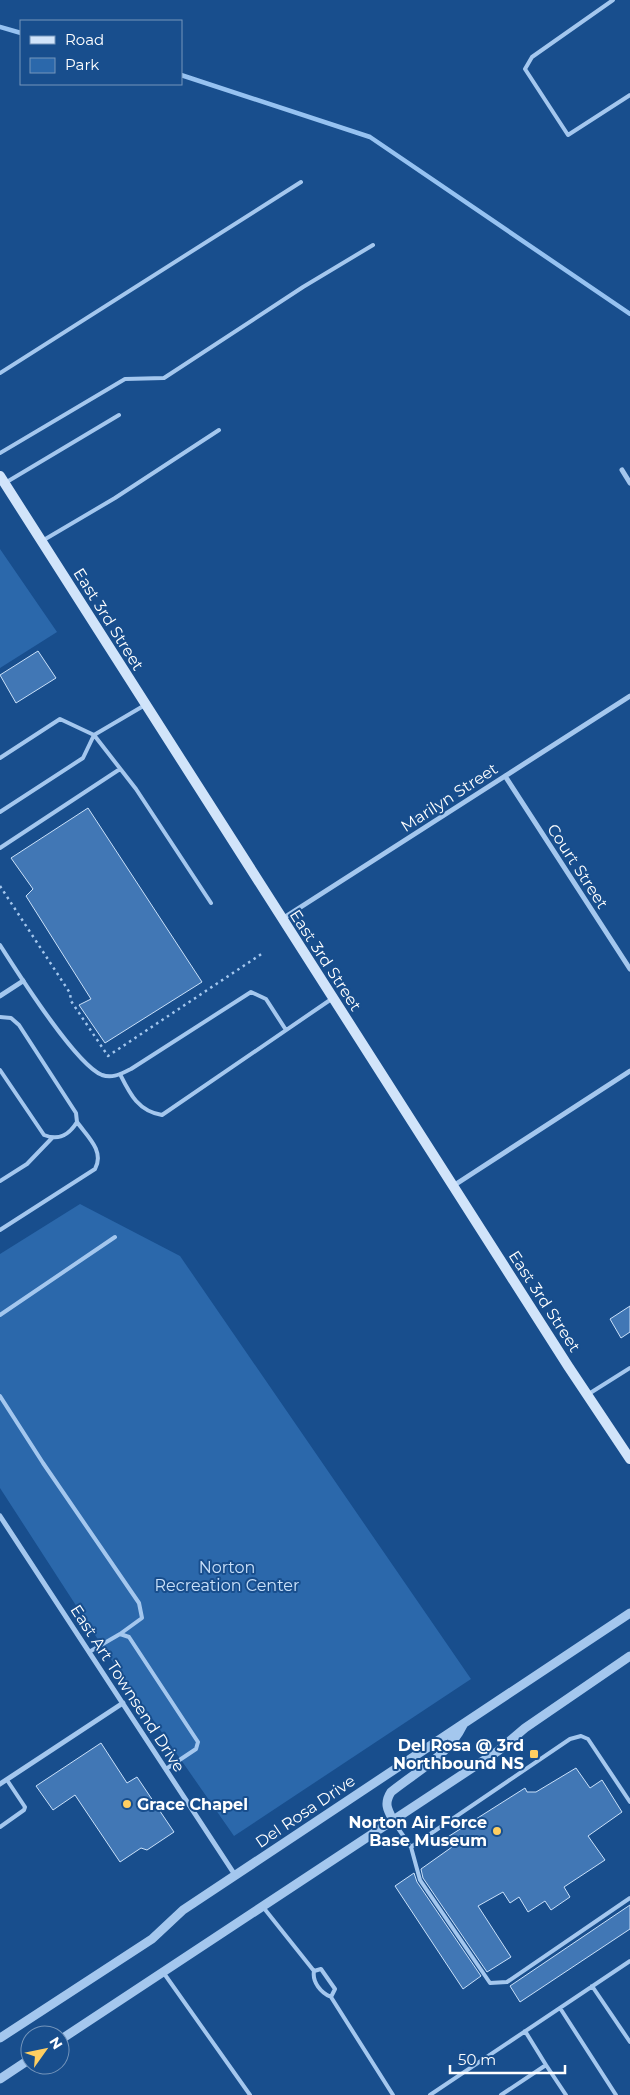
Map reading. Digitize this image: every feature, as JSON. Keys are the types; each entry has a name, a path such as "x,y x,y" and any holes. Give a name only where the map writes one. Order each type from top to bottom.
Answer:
{"main road":[{"name":"East 3rd Street","path":"2,480 587,1395 630,1459"}],"street":[{"path":"622,470 630,483"},
{"name":"Marilyn Street","path":"282,919 630,696"},
{"name":"Court Street","path":"505,776 630,969"},
{"path":"0,996 23,981"},
{"path":"453,1186 630,1071"},
{"name":"East Art Townsend Drive","path":"0,1516 235,1875"},
{"name":"Del Rosa Drive","path":"0,2038 152,1939 183,1910 630,1613"},
{"path":"70,2033 261,1905 498,1751 525,1728 630,1656"},
{"path":"0,1784 123,1703"},
{"path":"393,1820 387,1809 386,1800 391,1792 436,1759 454,1740 464,1723"},
{"path":"0,2079 20,2066"}],"lane":[{"path":"613,0 532,57 525,69 568,135 630,95"},
{"path":"0,373 301,182"},
{"path":"0,453 125,378 164,378 303,287 373,245"},
{"path":"2,480 119,415"},
{"path":"42,541 114,498 219,430"},
{"path":"0,812 82,758 94,735 145,705"},
{"path":"0,758 60,719 94,735 120,769 210,903"},
{"path":"0,848 120,769"},
{"path":"0,945 23,981 79,1058 101,1075 112,1077 132,1070 251,992 266,999 286,1030"},
{"path":"120,1074 130,1096 149,1113 162,1115 333,998"},
{"path":"0,1017 11,1018 19,1025 76,1112 77,1122 97,1150 99,1162 95,1169 0,1230"},
{"path":"0,1070 41,1133 52,1138 61,1137 71,1131 77,1122"},
{"path":"0,1181 27,1164 52,1138"},
{"path":"0,1315 115,1237"},
{"path":"587,1395 630,1368"},
{"path":"0,1396 139,1603 142,1618 120,1634 89,1652"},
{"path":"120,1634 129,1637 198,1742 196,1749 166,1769"},
{"path":"411,1847 570,1739 581,1736 588,1739 630,1802"},
{"path":"0,1827 25,1808 7,1780"},
{"path":"393,1820 411,1847 420,1880 490,1983 507,1982 630,1898"},
{"path":"261,1905 274,1924 314,1971 313,1978 318,1986 324,1994 331,1997 393,2095"},
{"path":"430,2095 629,1963"},
{"path":"314,1971 321,1969 329,1979 335,1989 331,1997"},
{"path":"163,1972 250,2095"},
{"path":"592,1986 630,2042"},
{"path":"560,2008 616,2095"},
{"path":"525,2031 566,2095"},
{"path":"501,2095 546,2064"}],"path":[{"path":"0,886 70,993 71,1001 108,1056 264,952"}],"green space":[{"path":"0,549 57,632 0,668"},
{"name":"Norton Recreation Center","path":"80,1204 180,1256 471,1679 234,1836 108,1655 0,1488 0,1254"}],"building":[{"path":"38,651 56,678 16,703 0,675"},
{"path":"88,808 202,982 105,1043 79,1005 91,999 26,896 33,889 11,858"},
{"path":"630,1306 630,1332 621,1338 610,1319"},
{"name":"Grace Chapel","path":"101,1743 127,1783 137,1777 174,1832 147,1850 141,1848 120,1862 75,1795 53,1810 36,1786"},
{"path":"576,1768 590,1788 602,1780 622,1812 588,1836 605,1860 564,1887 570,1897 551,1910 545,1901 528,1912 519,1897 510,1903 503,1892 478,1906 511,1957 487,1972 423,1878 421,1869 452,1847 446,1838 525,1788 527,1792 536,1792"},
{"path":"414,1873 417,1882 481,1976 463,1989 395,1886"},
{"path":"630,1905 630,1929 520,2002 510,1986"}],"waterway":[{"path":"0,27 20,33"},
{"path":"182,75 370,137 630,314"}],"place":[{"name":"Del Rosa @ 3rd Northbound NS","path":"534,1754"},
{"name":"Grace Chapel","path":"127,1804"},
{"name":"Norton Air Force Base Museum","path":"497,1831"}]}
